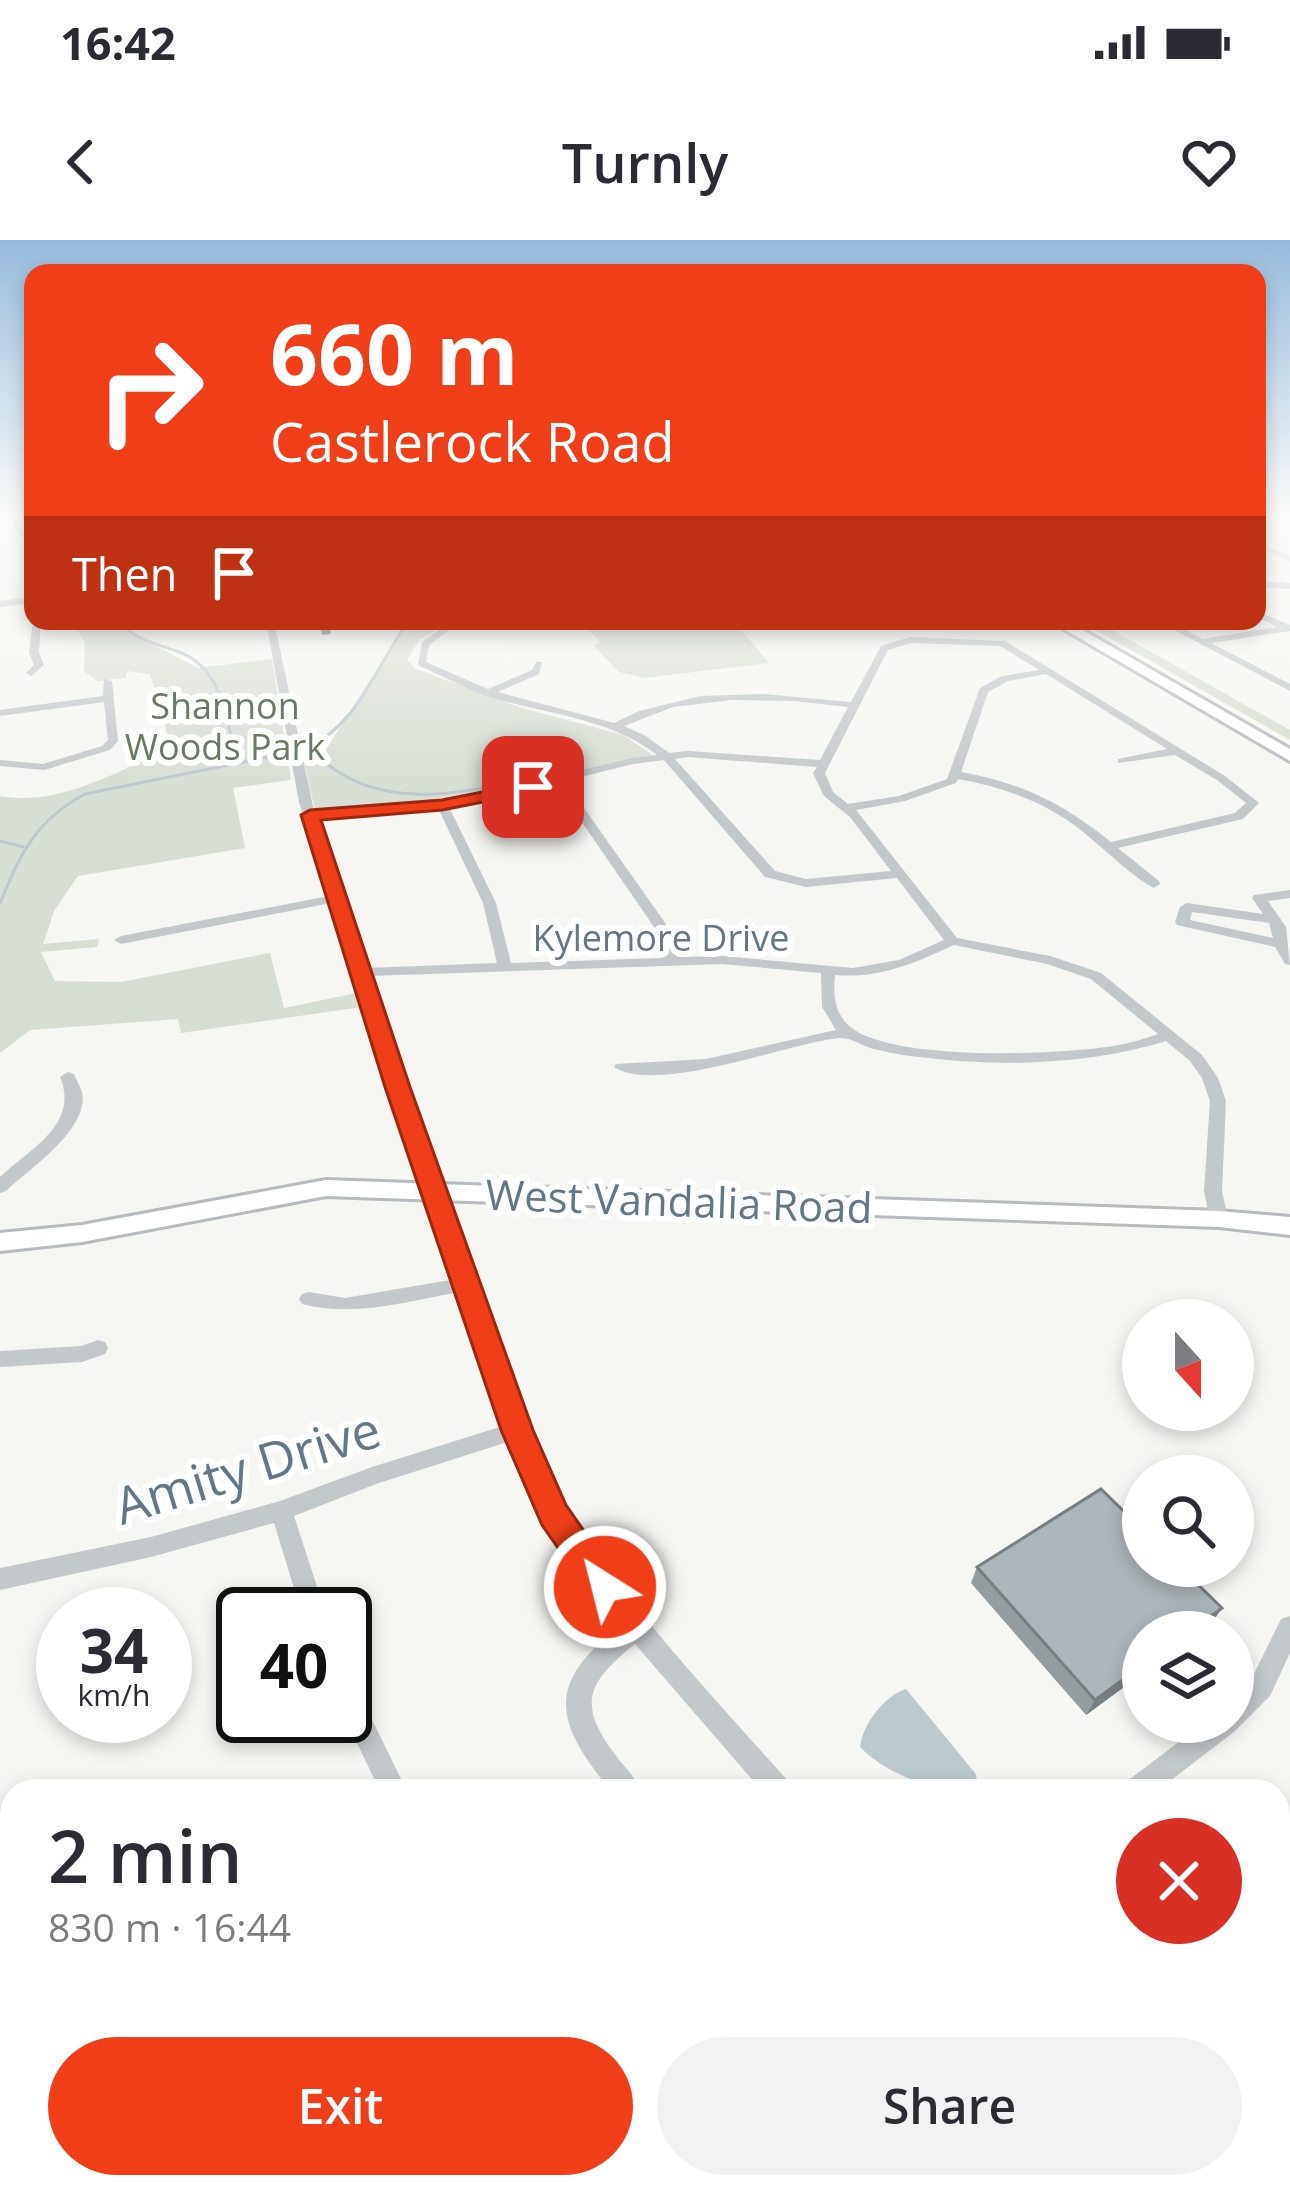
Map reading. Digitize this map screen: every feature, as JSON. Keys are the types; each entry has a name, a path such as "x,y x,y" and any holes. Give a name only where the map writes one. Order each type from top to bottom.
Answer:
{"highway":[{"path":"1073,630 1290,752"},
{"path":"1084,630 1290,752"}],"main road":[{"name":"West Vandalia Road","path":"0,1242 117,1227 326,1188 1219,1219 1290,1226"}],"street":[{"path":"1201,642 1288,628"},
{"path":"31,673 39,664 34,652 36,630"},
{"path":"272,630 310,815 517,1430 554,1514 638,1627 770,1779"},
{"path":"445,630 424,644 419,657 422,664 488,693 615,727 667,757 770,874 806,883 899,874"},
{"path":"1178,630 1290,688"},
{"path":"1107,847 1250,810 1253,803 1009,646 981,639 892,643 884,648 819,773 825,788 952,941 1050,960 1096,976 1171,1035 1210,1078 1218,1101 1214,1191 1219,1219"},
{"path":"488,693 536,672 539,664"},
{"path":"846,808 938,789 956,775 984,690 1005,678 1049,671"},
{"path":"1276,680 1290,678"},
{"path":"0,763 44,767 106,748 113,741 107,681"},
{"path":"0,713 108,698"},
{"path":"615,727 652,708 704,700 783,698 854,705"},
{"path":"1122,761 1177,752"},
{"path":"310,815 442,805 667,757 717,753 824,764"},
{"path":"956,775 1027,789 1047,799 1154,884"},
{"path":"559,782 661,927 671,961"},
{"path":"442,805 489,898 499,924 505,967"},
{"path":"1290,894 1259,898 1279,927 1280,944 1290,961"},
{"path":"121,940 337,898"},
{"path":"1273,919 1187,908 1182,922 1280,944"},
{"name":"Kylemore Drive","path":"362,972 722,960 880,970 952,941"},
{"path":"829,970 828,1006 847,1032 874,1045 904,1051 1030,1055 1120,1050 1171,1035"},
{"path":"622,1066 652,1070 694,1064 847,1032"},
{"path":"0,1187 64,1128 78,1103 77,1090 68,1077"},
{"path":"309,1298 345,1306 467,1284"},
{"path":"0,1359 63,1356 98,1348"},
{"name":"Amity Drive","path":"0,1579 281,1511 517,1430"},
{"path":"281,1511 305,1587"},
{"path":"619,1779 583,1734 577,1708 581,1682 593,1662 638,1627"},
{"path":"1254,1694 1290,1627"},
{"path":"370,1743 388,1779"},
{"path":"1151,1779 1198,1743"}],"green space":[{"name":"Shannon Woods Park","path":"77,630 124,630 198,668 272,659 291,780 233,788 245,848 78,876 54,911 43,944 99,939 97,947 41,952 55,981 121,982 270,953 284,1008 357,993 362,1007 181,1033 178,1019 30,1030 0,1053 0,796 66,792 171,747 150,674 127,671 126,678 98,681 84,671 85,643"},
{"path":"401,630 436,630 419,640 407,660 416,669 522,708 623,735 653,755 459,799 315,810 303,757 324,753"},
{"path":"742,630 769,663 645,678 619,672 594,646 600,642 590,631"},
{"path":"1096,630 1112,630 1290,730 1290,740"}],"shaded area":[{"path":"906,1689 977,1779 911,1779 885,1767 860,1747 876,1712"}],"building":[{"path":"1101,1489 1122,1510 1122,1587 1200,1587 1222,1608 1122,1611 1122,1680 1095,1700 977,1567"}],"waterway":[{"path":"129,630 179,652 205,670 220,697 237,759"},
{"path":"304,750 339,726 403,630"},
{"path":"310,748 334,770 390,792 451,793 544,773"},
{"path":"0,903 42,827 85,794 283,754"},
{"path":"0,841 23,847"}],"route":[{"path":"533,787 442,805 310,815 517,1430 554,1514 605,1587"}]}
